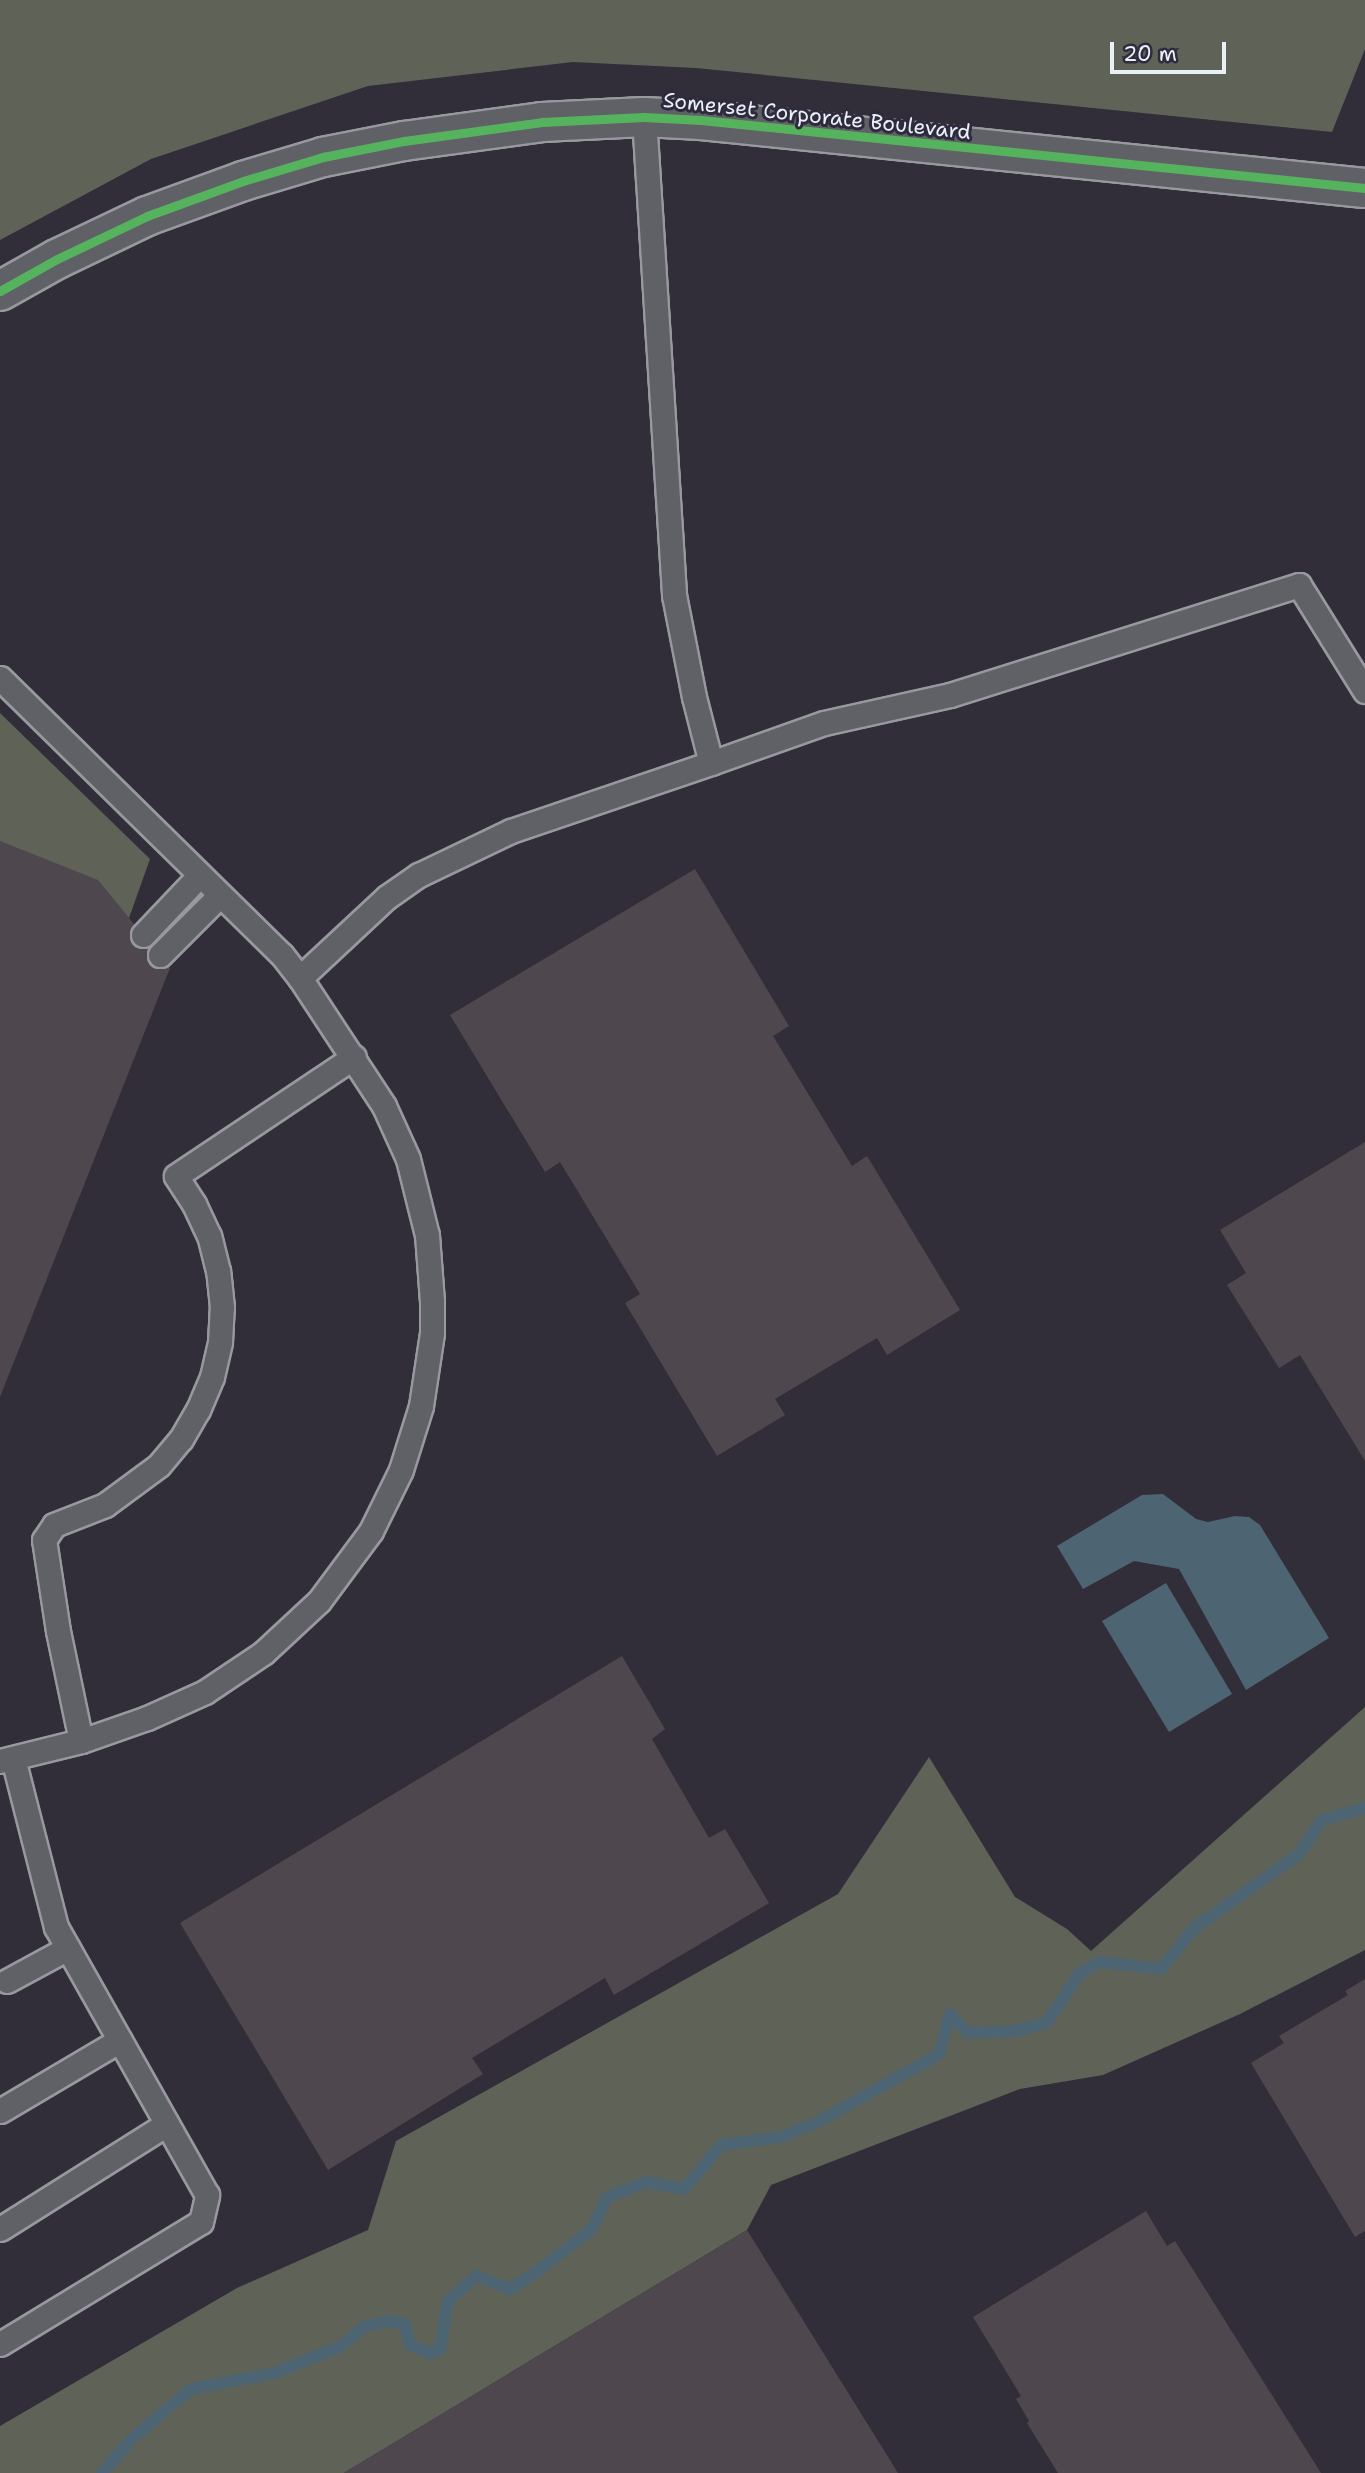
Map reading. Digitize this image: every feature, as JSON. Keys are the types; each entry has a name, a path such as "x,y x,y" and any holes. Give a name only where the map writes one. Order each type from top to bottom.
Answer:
{"street":[{"name":"Somerset Corporate Boulevard","path":"0,291 58,258 147,216 243,181 323,157 473,130 542,122 644,117 701,120 1365,188"}],"lane":[{"path":"644,117 674,595 694,697 711,763"},
{"path":"300,978 387,897 419,875 511,831 824,723 950,695 1299,585 1365,691"},
{"path":"0,678 282,955 300,978 384,1105 408,1159 422,1204 432,1273 428,1371 415,1428 401,1470 371,1531 320,1601 262,1653 205,1692 147,1718 81,1741 7,1759 56,1927 207,2195 201,2221 0,2344"},
{"path":"143,934 199,876"},
{"path":"160,955 219,896"},
{"path":"81,1741 58,1631 44,1540 54,1525 105,1505 159,1465 181,1439 198,1410 212,1377 220,1342 222,1307 218,1271 209,1236 194,1204 176,1176 354,1057"},
{"path":"2,1979 68,1948"},
{"path":"0,2110 120,2040"},
{"path":"0,2229 167,2124"}],"shaded area":[{"path":"0,0 1365,0 1365,49 1332,132 696,68 573,62 368,86 151,159 0,240"},
{"path":"0,713 150,859 129,918 0,841"},
{"path":"1365,1707 1365,1950 1240,2014 1103,2075 1020,2089 771,2185 747,2230 344,2473 0,2473 0,2426 237,2288 368,2230 396,2141 838,1894 929,1757 1015,1897 1067,1929 1091,1951"}],"water":[{"path":"1163,1494 1196,1519 1208,1522 1235,1516 1249,1517 1260,1525 1329,1638 1246,1690 1179,1569 1134,1561 1083,1589 1057,1546 1142,1495"},
{"path":"1166,1583 1232,1694 1169,1732 1102,1621"}],"building":[{"path":"0,841 98,880 170,968 0,1397"},
{"path":"695,869 789,1026 773,1036 852,1166 867,1156 960,1310 887,1355 877,1338 775,1399 785,1415 717,1456 625,1303 640,1294 560,1162 545,1172 450,1015"},
{"path":"1365,1142 1365,1461 1300,1355 1279,1368 1227,1285 1246,1273 1220,1230"},
{"path":"622,1656 665,1729 652,1739 709,1838 725,1829 769,1903 614,1995 605,1978 472,2058 483,2074 328,2170 180,1923"},
{"path":"1365,1979 1365,2231 1355,2237 1251,2063 1284,2043 1279,2036 1348,1995 1345,1991"},
{"path":"1146,2211 1167,2246 1175,2241 1321,2473 1058,2473 1027,2423 1029,2421 1016,2399 1021,2396 973,2317"},
{"path":"747,2230 898,2473 344,2473"}],"waterway":[{"path":"102,2473 133,2438 191,2389 275,2373 341,2346 365,2326 390,2321 405,2325 410,2345 429,2353 440,2350 448,2301 477,2276 510,2289 535,2273 592,2229 607,2197 647,2182 684,2189 721,2145 781,2137 816,2123 939,2054 950,2014 968,2033 1016,2031 1047,2022 1079,1974 1100,1962 1161,1969 1194,1928 1298,1855 1322,1820 1365,1808"}],"cycle path":[{"path":"0,291 57,259 147,216 243,181 323,157 404,141 542,122 644,117 701,120 1365,188"}]}
